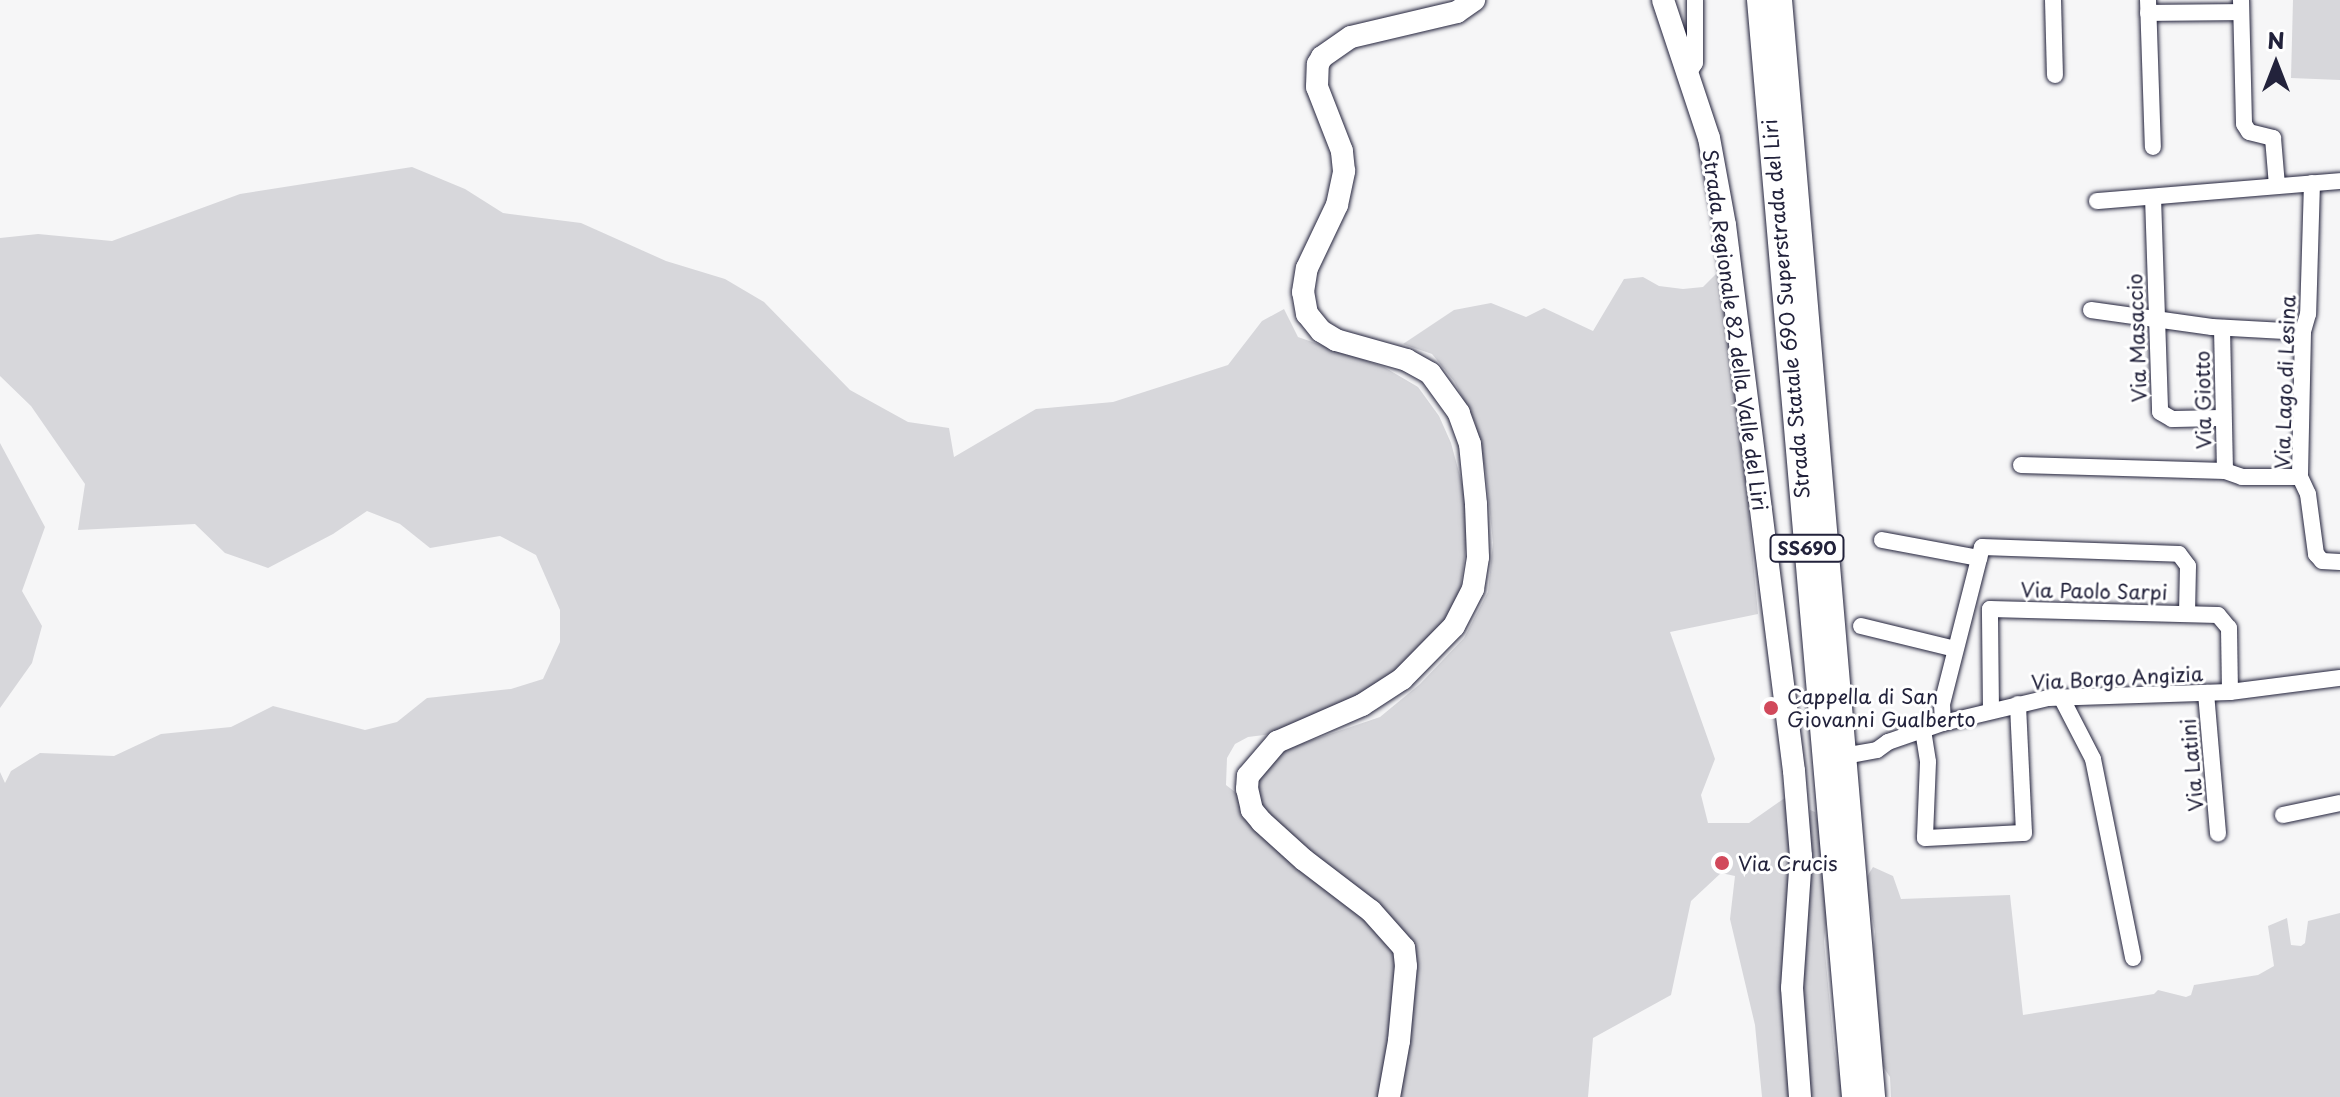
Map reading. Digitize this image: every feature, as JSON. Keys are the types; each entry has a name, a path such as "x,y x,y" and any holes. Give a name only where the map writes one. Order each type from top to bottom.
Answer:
{"highway":[{"name":"Strada Statale 690 Superstrada del Liri","path":"1759,0 1854,1097"},
{"name":"Strada Statale 690 Superstrada del Liri","path":"1780,0 1873,1097"}],"main road":[{"path":"1389,1097 1399,1041 1406,966 1404,948 1371,911 1304,860 1262,822 1252,810 1247,789 1248,776 1277,742 1362,705 1402,679 1454,626 1473,589 1478,557 1476,504 1470,444 1459,413 1430,373 1407,360 1336,340 1321,331 1307,314 1303,292 1310,261 1337,205 1344,171 1342,151 1317,87 1318,64 1329,50 1351,37 1457,12 1474,0"},
{"name":"Strada Regionale 82 della Valle del Liri","path":"1663,0 1709,138 1725,225 1796,794 1801,856 1792,988 1800,1097"}],"street":[{"path":"1688,74 1695,63 1695,0"},
{"path":"2053,0 2055,75"},
{"path":"2153,147 2148,6 2241,6 2244,124 2249,132 2273,138 2277,186"},
{"path":"2097,201 2340,181"},
{"name":"Via Lago di Lesina","path":"2312,183 2307,318 2303,332 2300,477 2308,494 2316,554 2322,561 2340,562"},
{"name":"Via Masaccio","path":"2153,197 2160,412 2172,419 2223,418"},
{"path":"2091,310 2222,328 2303,332"},
{"name":"Via Giotto","path":"2222,328 2225,471"},
{"path":"2021,465 2225,471 2242,477 2300,477"},
{"path":"1882,540 1979,558"},
{"path":"1943,723 1942,704 1982,547 2179,554 2188,563 2187,613"},
{"name":"Via Paolo Sarpi","path":"1991,711 1990,609 2218,615 2228,625 2230,692"},
{"path":"1861,626 1955,649"},
{"name":"Via Borgo Angizia","path":"1855,754 1877,750 1888,742 1943,723 2018,704 2061,697 2230,692 2340,678"},
{"name":"Via Latini","path":"2206,693 2218,833"},
{"path":"2061,697 2093,759 2133,958"},
{"path":"1923,730 1928,762 1925,838 2024,833 2018,704"},
{"path":"2283,815 2340,803"}],"shaded area":[{"path":"2293,0 2340,0 2340,80 2291,78"},
{"path":"412,167 465,189 503,213 581,223 666,261 725,279 764,302 850,390 908,422 949,428 954,457 1036,409 1113,402 1228,365 1262,321 1284,309 1298,337 1384,367 1418,387 1439,416 1451,443 1466,498 1467,539 1460,591 1439,633 1403,666 1346,704 1273,734 1248,737 1235,744 1227,758 1226,785 1239,795 1280,751 1380,717 1420,684 1464,638 1488,592 1493,543 1486,473 1475,422 1454,381 1432,354 1403,344 1454,310 1491,303 1526,317 1544,308 1593,331 1624,279 1643,277 1659,286 1683,289 1703,287 1719,271 1744,463 1758,614 1670,632 1715,759 1701,795 1708,823 1749,823 1792,793 1789,910 1782,972 1792,1097 1762,1097 1755,1025 1730,919 1735,876 1721,873 1691,901 1671,995 1593,1038 1588,1097 0,1097 0,772 5,783 11,771 40,753 114,756 161,734 231,727 273,706 365,730 397,722 427,698 511,689 543,679 560,642 560,610 536,555 500,536 430,548 400,524 367,511 333,534 268,568 225,553 195,524 78,530 85,484 31,406 0,376 0,238 38,234 112,241 240,194"},
{"path":"0,443 45,527 22,591 42,626 32,663 0,708"},
{"path":"1810,810 1815,812 1820,829 1827,914 1824,941 1834,1048 1843,1097 1807,1097 1800,932"},
{"path":"1873,867 1893,876 1901,899 2010,895 2023,1015 2154,994 2158,990 2186,997 2191,995 2194,985 2258,975 2274,966 2268,926 2287,918 2291,945 2301,946 2305,943 2308,921 2340,913 2340,1097 1891,1097 1890,1077 1880,1062 1873,958 1875,932 1865,880"}],"place":[{"name":"Cappella di San Giovanni Gualberto","path":"1771,708"},
{"name":"Via Crucis","path":"1722,863"}]}
